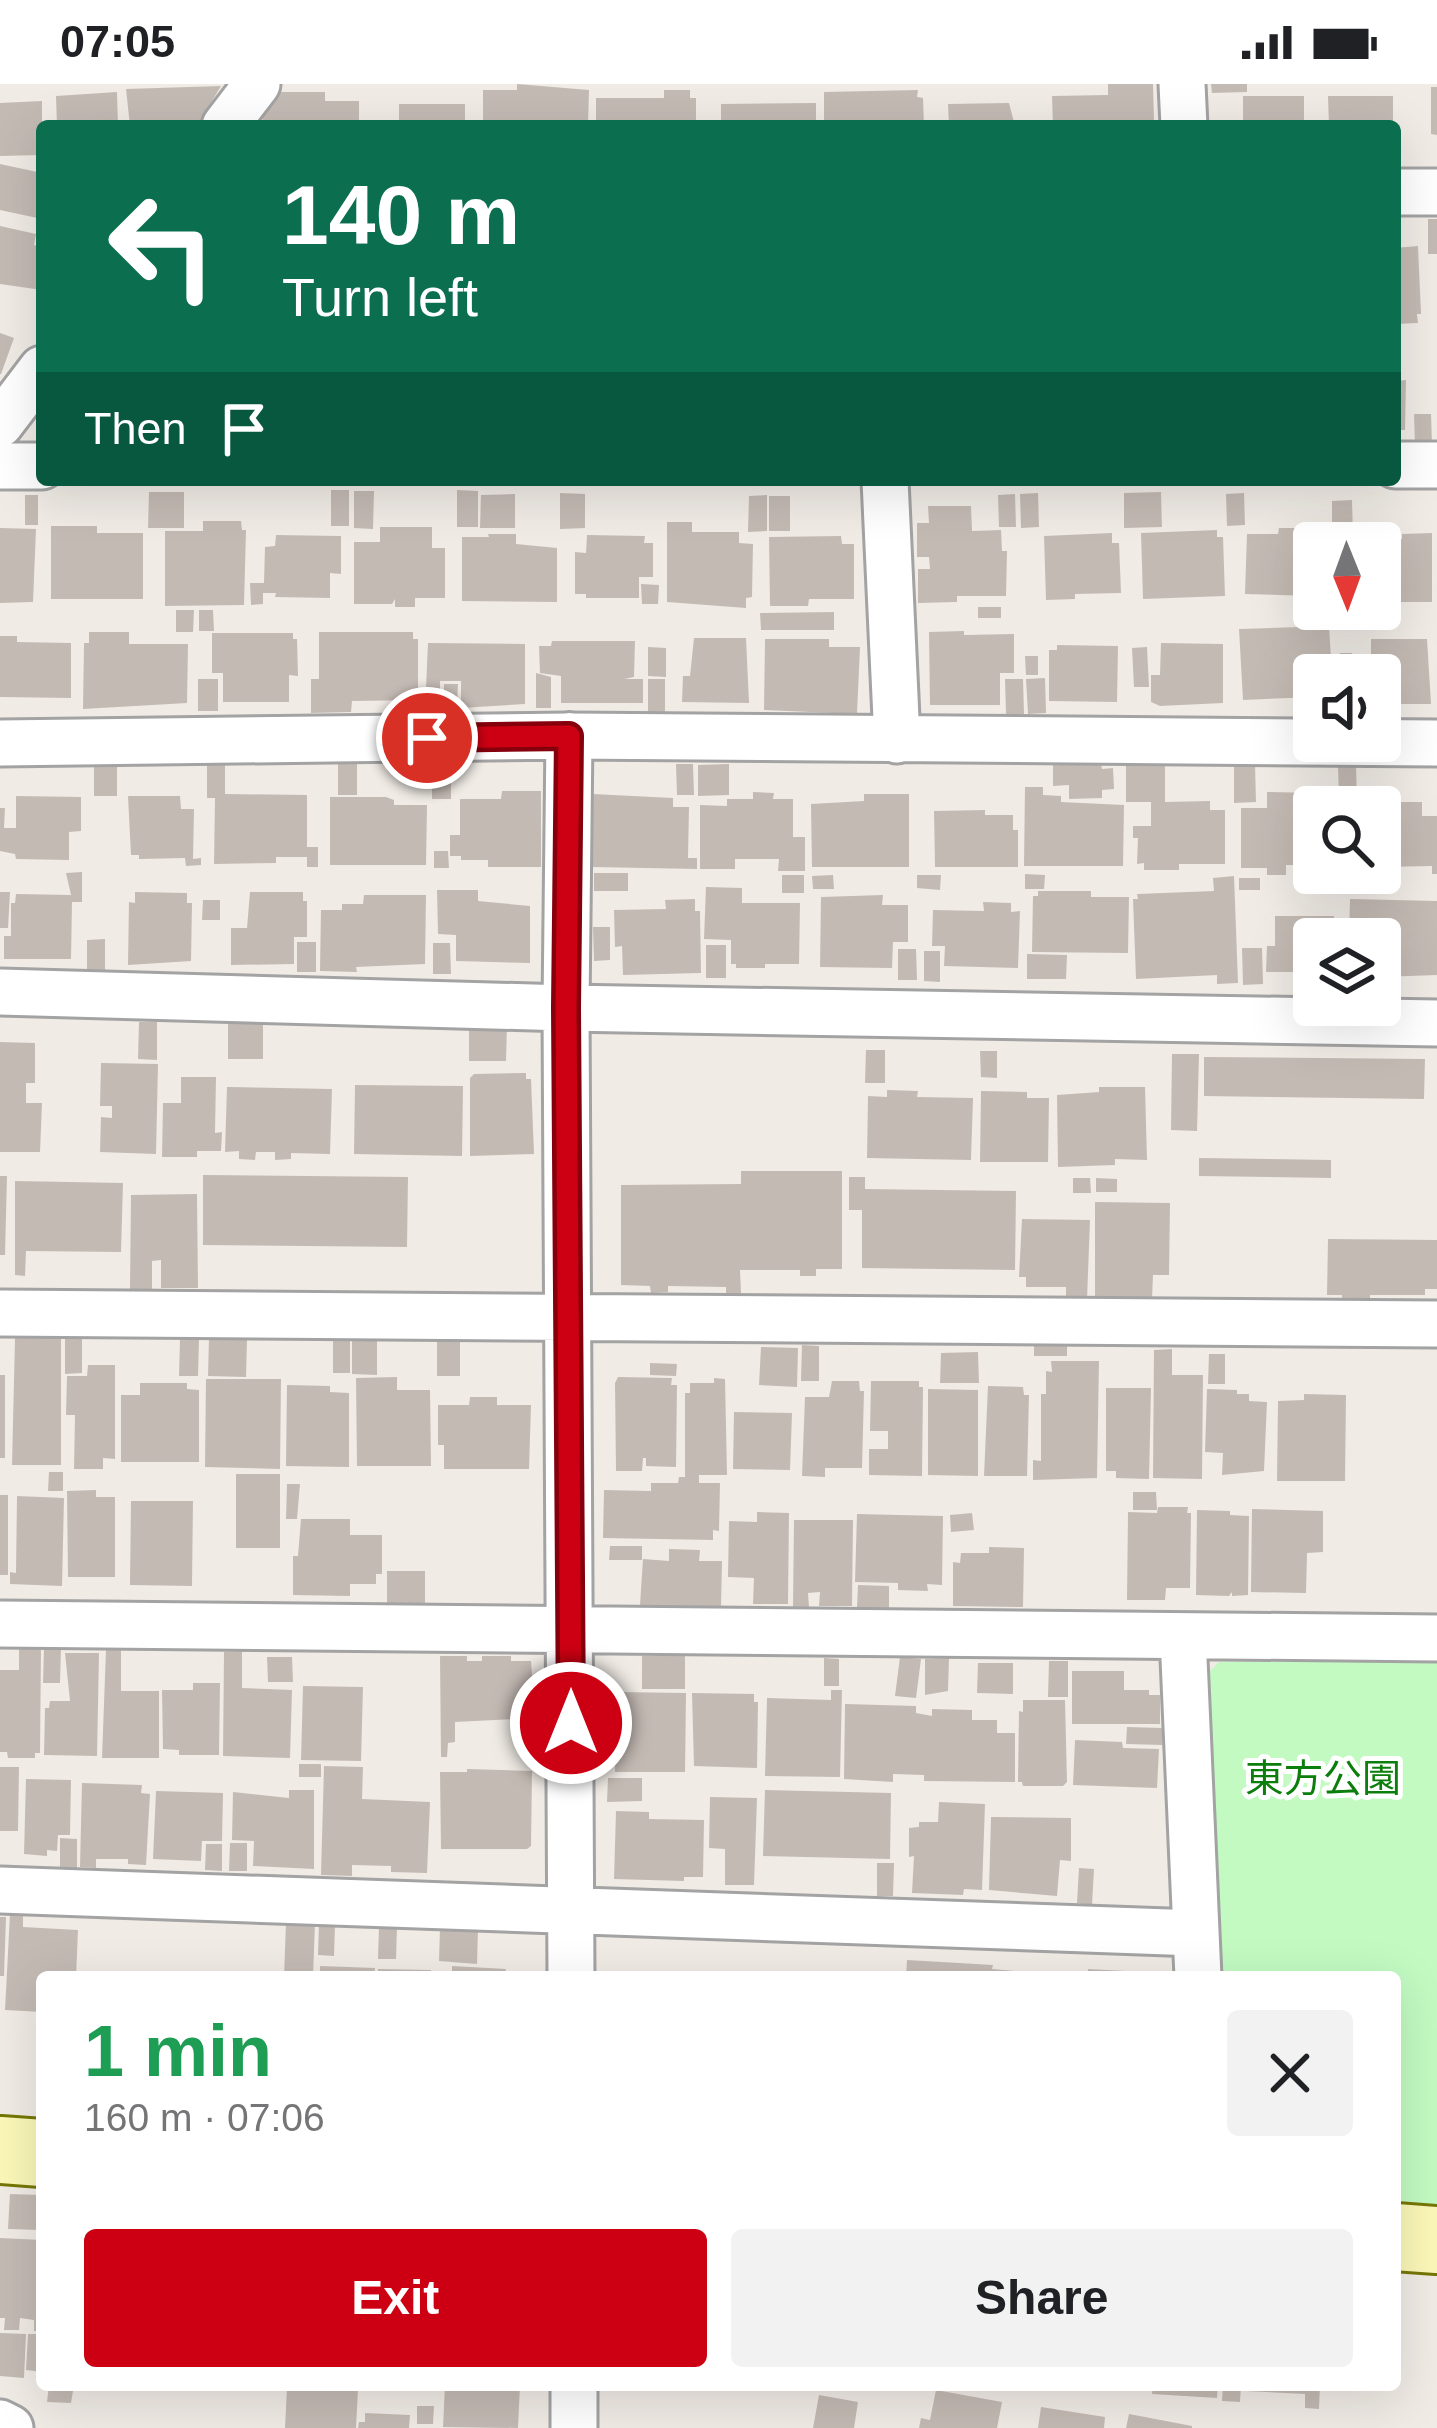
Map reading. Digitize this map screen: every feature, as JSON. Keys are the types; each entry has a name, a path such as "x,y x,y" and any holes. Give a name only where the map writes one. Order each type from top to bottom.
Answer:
{"street":[{"path":"230,120 257,84"},
{"path":"1183,84 1184,120"},
{"path":"1401,192 1437,191"},
{"path":"0,424 36,376"},
{"path":"1401,465 1437,465"},
{"path":"0,466 36,466"},
{"path":"885,486 897,740"},
{"path":"569,736 571,1971"},
{"path":"0,743 569,736 1437,743"},
{"path":"0,992 566,1008 1437,1023"},
{"path":"0,1313 1437,1324"},
{"path":"0,1624 1437,1638"},
{"path":"0,1889 570,1908 1197,1955 1183,1636"},
{"path":"0,2150 36,2153"},
{"path":"1401,2237 1437,2240"},
{"path":"574,2391 574,2428"},
{"path":"0,2423 10,2428"}],"green space":[{"name":"東方公園","path":"1219,1662 1437,1662 1437,2205 1401,2202 1401,1971 1219,1971 1205,1676"}],"building":[{"path":"517,84 589,90 588,120 483,120 483,90 517,90"},
{"path":"1108,84 1153,84 1154,120 1053,120 1052,96 1108,95"},
{"path":"1211,84 1247,84 1247,92 1212,93"},
{"path":"221,86 201,120 129,120 126,89"},
{"path":"1431,87 1437,87 1437,135 1431,134"},
{"path":"664,90 690,90 690,98 696,98 696,120 596,120 596,98 664,98"},
{"path":"918,90 924,120 824,120 824,92"},
{"path":"117,92 118,120 57,120 56,96"},
{"path":"274,92 325,92 325,101 359,101 359,120 263,120 262,105 274,99"},
{"path":"1243,96 1304,96 1304,120 1243,120"},
{"path":"1328,96 1393,96 1393,120 1329,120"},
{"path":"42,101 42,120 36,120 36,155 0,156 0,103"},
{"path":"816,103 816,120 721,120 721,104"},
{"path":"1009,103 1013,120 949,120 948,104"},
{"path":"399,104 465,104 465,120 399,120"},
{"path":"0,164 36,172 36,218 0,210"},
{"path":"1428,219 1437,219 1437,254 1428,254"},
{"path":"0,226 36,234 36,289 0,284"},
{"path":"1418,246 1418,323 1401,324 1401,247"},
{"path":"0,333 14,338 1,374 0,374"},
{"path":"1401,380 1406,380 1405,430 1401,430"},
{"path":"1414,414 1431,414 1432,445 1415,445"},
{"path":"331,490 349,490 349,526 331,526"},
{"path":"457,490 478,491 478,527 457,527"},
{"path":"354,491 374,491 373,529 354,528"},
{"path":"149,492 184,492 184,528 148,528"},
{"path":"1161,492 1162,527 1124,528 1124,493"},
{"path":"560,493 585,494 585,528 560,529"},
{"path":"1038,493 1039,527 1021,528 1020,494"},
{"path":"1244,493 1245,525 1227,526 1226,494"},
{"path":"515,494 515,528 480,528 481,495"},
{"path":"1015,494 1016,527 999,527 998,495"},
{"path":"25,495 38,495 38,525 25,525"},
{"path":"767,495 767,531 748,532 749,496"},
{"path":"769,496 790,496 790,531 769,531"},
{"path":"1352,500 1353,522 1332,522 1332,501"},
{"path":"928,506 971,506 972,531 1001,530 1002,551 1007,551 1006,596 957,596 957,602 918,603 918,569 930,569 929,557 917,557 917,523 929,523"},
{"path":"203,521 241,521 246,530 244,605 165,606 165,531 203,531"},
{"path":"667,522 692,522 692,532 739,532 739,543 753,544 752,597 746,598 746,608 667,602"},
{"path":"51,526 143,533 143,599 51,599"},
{"path":"380,527 432,527 432,548 445,548 445,598 415,598 415,607 395,607 395,599 392,604 354,604 354,542 380,542"},
{"path":"0,528 36,529 33,602 0,603"},
{"path":"1279,528 1293,528 1293,595 1245,594 1247,534 1278,534"},
{"path":"1217,530 1217,537 1223,537 1225,596 1143,599 1141,533"},
{"path":"1112,533 1112,543 1119,543 1121,593 1046,600 1044,536"},
{"path":"1432,533 1432,602 1401,602 1402,534"},
{"path":"516,534 516,544 557,548 557,602 462,601 462,537"},
{"path":"276,535 341,536 341,574 330,573 330,598 263,593 263,604 251,605 250,583 264,583 265,547 275,546"},
{"path":"587,535 645,536 644,543 653,543 653,577 639,577 639,598 575,594 575,552 586,553"},
{"path":"841,536 842,544 854,544 854,599 809,599 808,606 770,606 769,537"},
{"path":"641,584 659,585 658,604 642,604"},
{"path":"978,607 1001,607 1001,618 978,618"},
{"path":"176,610 194,610 193,632 176,632"},
{"path":"199,610 213,610 214,631 199,631"},
{"path":"834,612 834,630 761,630 760,613"},
{"path":"1239,629 1329,630 1331,654 1293,654 1293,698 1243,700"},
{"path":"964,631 964,635 1014,634 1014,673 1000,673 1000,705 930,705 929,632"},
{"path":"89,632 129,632 129,644 188,644 187,703 83,709 84,643 89,643"},
{"path":"319,632 413,632 413,639 418,639 418,700 352,701 351,712 311,713 311,679 319,679"},
{"path":"212,633 293,633 298,676 289,675 289,702 223,702 223,673 212,673"},
{"path":"0,636 17,636 17,642 71,643 71,698 0,697"},
{"path":"694,638 746,638 749,703 682,702 683,676 690,676"},
{"path":"765,639 829,639 829,647 860,647 857,714 764,710"},
{"path":"1371,639 1427,639 1431,704 1401,704 1401,654 1371,654"},
{"path":"552,641 635,641 634,677 624,679 643,679 643,703 561,703 561,676 540,673 539,646 551,646"},
{"path":"428,643 525,644 525,704 461,708 461,681 440,681 440,711 425,711"},
{"path":"1161,643 1223,644 1223,703 1160,706 1151,702 1151,675 1160,675"},
{"path":"1057,645 1118,646 1117,702 1049,701 1049,650 1057,650"},
{"path":"648,647 666,648 666,677 648,676"},
{"path":"1147,647 1149,687 1134,687 1132,648"},
{"path":"1025,656 1038,656 1038,675 1026,675"},
{"path":"536,673 551,677 551,708 536,708"},
{"path":"1045,678 1046,713 1028,714 1026,679"},
{"path":"198,679 218,679 218,711 198,711"},
{"path":"648,679 665,679 665,714 648,713"},
{"path":"1005,679 1023,679 1024,714 1006,714"},
{"path":"444,684 458,684 457,705 444,706"},
{"path":"117,759 117,796 94,796 94,760"},
{"path":"432,761 451,761 451,799 432,799"},
{"path":"207,762 225,762 225,794 307,795 307,847 318,847 318,867 307,867 307,857 276,857 276,863 214,864 215,798 207,798"},
{"path":"338,764 357,764 357,795 338,795"},
{"path":"676,764 693,764 694,795 677,795"},
{"path":"729,764 729,795 698,796 698,765"},
{"path":"1053,764 1113,768 1114,789 1102,790 1102,798 1069,799 1069,785 1053,786"},
{"path":"1126,764 1165,764 1165,802 1210,801 1210,810 1225,810 1225,864 1144,870 1144,863 1137,864 1138,838 1133,838 1133,826 1151,826 1151,802 1126,802"},
{"path":"1234,764 1255,764 1256,802 1234,803"},
{"path":"1338,765 1356,765 1357,786 1339,786"},
{"path":"1025,787 1043,787 1043,795 1061,796 1061,802 1124,805 1123,866 1024,866"},
{"path":"502,791 541,791 541,867 488,867 488,860 450,856 450,835 460,835 460,799 501,799"},
{"path":"753,792 793,799 793,837 805,837 805,871 778,871 779,859 735,859 735,869 700,869 700,805 727,806 727,799 753,799"},
{"path":"1267,792 1293,793 1293,865 1286,865 1286,875 1267,875 1267,868 1241,868 1241,808 1267,808"},
{"path":"593,794 673,798 673,807 689,807 688,858 697,858 697,869 593,867"},
{"path":"864,794 909,794 909,867 812,867 811,804 864,801"},
{"path":"16,796 81,797 81,831 69,832 69,860 16,859 15,854 0,851 0,808 5,808 4,828 16,828"},
{"path":"128,796 180,796 181,809 194,809 193,859 201,858 201,865 186,866 185,858 131,855"},
{"path":"330,797 386,797 394,805 427,805 426,865 330,865"},
{"path":"1401,802 1422,802 1422,816 1437,816 1437,874 1432,874 1432,866 1401,867"},
{"path":"985,810 985,815 1013,815 1018,867 935,867 934,811"},
{"path":"434,851 448,851 449,868 434,868"},
{"path":"82,872 82,902 72,902 71,959 4,959 4,936 11,936 11,903 16,894 71,895 66,873"},
{"path":"594,873 628,873 628,891 594,891"},
{"path":"1025,874 1045,875 1044,889 1025,889"},
{"path":"782,875 804,875 804,893 782,893"},
{"path":"833,875 834,889 813,889 812,876"},
{"path":"917,875 941,875 940,890 917,888"},
{"path":"1234,876 1238,983 1217,984 1217,975 1136,979 1133,899 1138,899 1137,894 1214,891 1213,878"},
{"path":"1239,878 1260,878 1260,890 1239,890"},
{"path":"706,887 742,888 742,903 800,903 799,964 736,968 731,964 731,940 704,939"},
{"path":"437,890 478,890 478,901 530,906 530,963 456,961 456,935 438,934"},
{"path":"1038,891 1129,897 1128,953 1032,952 1033,896"},
{"path":"0,892 10,892 8,928 0,928"},
{"path":"135,892 187,893 187,903 192,903 191,961 128,965 129,902 135,903"},
{"path":"250,892 303,892 307,937 294,937 294,964 231,965 231,928 247,928"},
{"path":"364,895 426,895 425,964 320,971 321,910 363,904"},
{"path":"883,895 882,905 908,905 908,942 893,942 892,968 820,967 821,897"},
{"path":"695,899 695,911 700,911 701,973 623,975 622,946 615,947 614,910 666,909 665,900"},
{"path":"1350,899 1437,901 1437,975 1401,976 1401,918 1350,918"},
{"path":"203,900 220,900 220,920 202,920"},
{"path":"983,902 1011,903 1011,912 1020,911 1018,968 944,966 945,946 932,946 933,910 984,911"},
{"path":"1275,916 1334,916 1293,918 1293,972 1266,972 1267,946 1275,946"},
{"path":"593,927 610,927 610,960 594,961"},
{"path":"105,939 105,971 87,970 87,940"},
{"path":"297,942 316,942 316,972 297,972"},
{"path":"433,943 450,943 451,974 433,974"},
{"path":"706,945 726,945 726,978 706,978"},
{"path":"1242,948 1262,948 1263,984 1243,985"},
{"path":"898,949 916,949 917,980 898,980"},
{"path":"924,951 940,951 940,982 924,981"},
{"path":"1027,954 1067,955 1066,979 1027,979"},
{"path":"228,1020 263,1020 263,1059 228,1059"},
{"path":"139,1022 157,1022 157,1060 138,1059"},
{"path":"469,1025 507,1025 506,1061 469,1061"},
{"path":"0,1042 35,1043 35,1083 26,1083 26,1103 42,1103 40,1152 0,1152"},
{"path":"866,1050 885,1050 885,1083 865,1083"},
{"path":"980,1051 997,1051 997,1078 981,1077"},
{"path":"1172,1054 1199,1054 1197,1131 1171,1130"},
{"path":"1204,1057 1425,1059 1424,1099 1204,1096"},
{"path":"101,1063 158,1064 156,1154 100,1152 101,1117 112,1118 112,1106 100,1106"},
{"path":"526,1073 526,1079 531,1079 534,1154 470,1156 470,1078 474,1074"},
{"path":"181,1077 216,1077 215,1133 222,1132 221,1151 162,1157 163,1103 181,1103"},
{"path":"355,1085 463,1086 462,1156 354,1154"},
{"path":"227,1087 332,1089 330,1154 291,1153 291,1159 275,1160 275,1152 256,1152 255,1160 239,1159 239,1151 225,1152"},
{"path":"1099,1087 1145,1087 1147,1160 1058,1167 1057,1095 1099,1092"},
{"path":"887,1090 918,1091 917,1097 973,1098 971,1160 867,1158 868,1096 887,1097"},
{"path":"981,1091 1027,1092 1027,1098 1049,1098 1048,1162 980,1162"},
{"path":"1199,1158 1331,1160 1331,1178 1199,1176"},
{"path":"741,1171 842,1171 842,1269 816,1269 816,1276 800,1276 800,1270 740,1270 741,1293 726,1293 726,1287 668,1286 668,1292 651,1293 650,1286 621,1285 621,1185 741,1184"},
{"path":"203,1175 408,1177 407,1247 203,1245"},
{"path":"0,1176 7,1176 5,1255 0,1255"},
{"path":"849,1177 865,1177 865,1189 1016,1191 1015,1270 862,1268 862,1210 849,1210"},
{"path":"1073,1178 1090,1178 1091,1193 1073,1193"},
{"path":"1096,1178 1117,1179 1117,1192 1096,1192"},
{"path":"15,1181 123,1183 121,1252 26,1251 25,1276 15,1275"},
{"path":"197,1194 198,1288 161,1288 161,1260 152,1261 152,1289 130,1289 131,1195"},
{"path":"1095,1202 1170,1203 1169,1275 1153,1275 1152,1299 1095,1299"},
{"path":"1022,1219 1090,1220 1087,1300 1066,1300 1066,1287 1026,1287 1026,1277 1019,1277"},
{"path":"1328,1239 1437,1240 1437,1289 1425,1289 1425,1295 1370,1295 1370,1303 1342,1304 1342,1295 1327,1295"},
{"path":"15,1338 61,1338 61,1465 12,1465"},
{"path":"209,1338 247,1339 246,1377 208,1376"},
{"path":"333,1338 350,1338 350,1373 333,1373"},
{"path":"65,1339 82,1339 82,1373 65,1374"},
{"path":"180,1339 199,1339 198,1376 179,1376"},
{"path":"377,1339 377,1375 352,1374 352,1340"},
{"path":"437,1341 460,1342 460,1376 437,1376"},
{"path":"802,1345 819,1346 819,1381 801,1381"},
{"path":"1034,1346 1067,1346 1067,1356 1034,1356"},
{"path":"761,1347 798,1348 797,1387 759,1385"},
{"path":"1172,1349 1172,1375 1203,1375 1202,1479 1153,1478 1154,1350"},
{"path":"978,1352 979,1383 940,1383 941,1353"},
{"path":"1209,1354 1225,1354 1225,1384 1208,1384"},
{"path":"1051,1361 1099,1361 1097,1478 1033,1480 1033,1460 1041,1461 1041,1394 1046,1394"},
{"path":"650,1363 677,1364 676,1376 650,1375"},
{"path":"88,1365 115,1365 115,1459 103,1458 103,1469 74,1469 75,1415 66,1415 67,1376 87,1376"},
{"path":"0,1375 5,1375 5,1458 0,1458"},
{"path":"397,1377 397,1390 430,1390 431,1466 357,1466 356,1378"},
{"path":"618,1377 672,1378 671,1385 677,1385 676,1467 646,1466 643,1458 642,1471 616,1471"},
{"path":"714,1378 725,1379 727,1475 699,1475 699,1483 720,1483 719,1531 713,1530 713,1540 603,1538 604,1490 651,1491 651,1483 678,1483 679,1477 685,1477 685,1393 690,1393 690,1383 714,1383"},
{"path":"206,1379 281,1379 280,1469 205,1467"},
{"path":"832,1381 859,1381 864,1391 862,1468 825,1468 825,1477 802,1476 805,1397 829,1397"},
{"path":"871,1381 919,1381 923,1387 922,1476 869,1475 869,1449 888,1449 888,1431 870,1431"},
{"path":"140,1383 187,1383 187,1389 199,1390 199,1462 121,1462 121,1395 140,1395"},
{"path":"287,1385 330,1386 330,1392 349,1393 349,1467 286,1466"},
{"path":"988,1386 1023,1387 1024,1395 1029,1395 1027,1476 984,1476"},
{"path":"1106,1388 1151,1388 1149,1479 1116,1478 1116,1471 1106,1471"},
{"path":"928,1389 978,1390 978,1476 928,1475"},
{"path":"1207,1389 1237,1390 1237,1394 1249,1394 1249,1401 1267,1402 1264,1471 1222,1475 1223,1453 1205,1452"},
{"path":"1304,1394 1346,1395 1345,1481 1277,1481 1278,1401 1304,1400"},
{"path":"470,1397 497,1397 497,1405 531,1405 529,1469 444,1469 444,1445 438,1445 438,1405 469,1405"},
{"path":"734,1412 792,1413 790,1470 733,1469"},
{"path":"49,1472 63,1472 63,1491 48,1491"},
{"path":"236,1474 280,1474 280,1548 236,1548"},
{"path":"287,1484 300,1484 297,1519 286,1519"},
{"path":"96,1490 96,1497 115,1497 115,1577 68,1577 67,1491"},
{"path":"1133,1492 1156,1492 1157,1510 1133,1510"},
{"path":"0,1495 8,1495 8,1575 0,1575"},
{"path":"17,1496 64,1498 62,1586 10,1584 10,1572 16,1573"},
{"path":"131,1501 193,1501 192,1586 130,1585"},
{"path":"1158,1507 1188,1507 1191,1513 1190,1588 1166,1588 1165,1600 1127,1600 1128,1512 1157,1513"},
{"path":"1252,1509 1323,1511 1323,1552 1307,1553 1306,1593 1251,1592"},
{"path":"1197,1510 1249,1516 1248,1595 1196,1595"},
{"path":"757,1512 789,1513 788,1604 753,1604 754,1578 728,1577 729,1521 757,1522"},
{"path":"972,1513 974,1530 951,1532 950,1515"},
{"path":"857,1514 943,1516 942,1585 927,1584 928,1591 898,1590 898,1583 855,1582"},
{"path":"301,1519 350,1519 350,1535 382,1535 382,1574 376,1574 376,1584 350,1584 350,1596 293,1595 293,1556 298,1556"},
{"path":"794,1520 853,1520 852,1606 819,1606 820,1592 808,1593 809,1607 793,1607"},
{"path":"610,1546 642,1546 642,1560 609,1560"},
{"path":"989,1547 1024,1548 1023,1607 953,1606 953,1562 960,1563 961,1553 989,1553"},
{"path":"669,1549 700,1550 699,1561 722,1561 721,1607 640,1605 643,1559 669,1561"},
{"path":"387,1571 425,1571 425,1606 387,1606"},
{"path":"858,1585 889,1586 889,1609 857,1608"},
{"path":"19,1647 41,1647 40,1753 35,1758 8,1758 7,1752 0,1752 0,1670 19,1670"},
{"path":"44,1648 61,1648 60,1683 43,1683"},
{"path":"106,1650 121,1650 121,1691 159,1691 159,1758 102,1758"},
{"path":"242,1651 242,1688 292,1690 290,1758 223,1756 224,1652"},
{"path":"65,1653 99,1653 97,1756 44,1755 45,1708 50,1701 70,1701"},
{"path":"440,1656 482,1661 482,1656 511,1656 511,1661 531,1661 535,1718 455,1722 455,1742 448,1743 447,1757 441,1757"},
{"path":"642,1656 685,1656 685,1689 642,1689"},
{"path":"267,1657 292,1657 293,1682 268,1682"},
{"path":"900,1657 921,1659 916,1698 895,1696"},
{"path":"824,1658 839,1659 839,1686 824,1686"},
{"path":"949,1658 948,1691 925,1695 925,1659"},
{"path":"1049,1661 1068,1661 1068,1697 1048,1697"},
{"path":"978,1663 1013,1663 1013,1694 977,1693"},
{"path":"1072,1671 1124,1671 1124,1690 1160,1695 1160,1724 1072,1724"},
{"path":"193,1683 220,1683 219,1755 179,1755 179,1750 163,1749 162,1690 193,1690"},
{"path":"303,1686 363,1687 361,1761 301,1760"},
{"path":"831,1690 842,1690 840,1777 765,1776 767,1698 831,1700"},
{"path":"616,1692 686,1693 685,1772 615,1772"},
{"path":"692,1693 754,1694 758,1702 757,1768 694,1766"},
{"path":"1023,1700 1065,1700 1067,1782 1063,1786 1018,1782"},
{"path":"845,1704 916,1706 916,1713 932,1716 932,1709 972,1710 972,1720 997,1720 997,1733 1015,1733 1015,1782 924,1781 924,1775 893,1774 893,1782 844,1779"},
{"path":"1127,1727 1163,1728 1162,1745 1126,1744"},
{"path":"1075,1740 1159,1749 1157,1788 1073,1785"},
{"path":"299,1764 321,1764 321,1777 299,1777"},
{"path":"324,1766 363,1767 362,1799 430,1802 427,1873 352,1865 352,1876 321,1875"},
{"path":"0,1767 19,1767 18,1831 0,1831"},
{"path":"532,1771 531,1846 441,1849 440,1772"},
{"path":"608,1778 642,1778 642,1801 607,1802"},
{"path":"26,1779 71,1780 70,1835 58,1835 57,1851 47,1850 47,1856 24,1854"},
{"path":"82,1783 142,1785 141,1793 150,1794 146,1865 128,1864 128,1859 96,1859 96,1868 80,1867"},
{"path":"289,1790 314,1790 314,1869 253,1866 254,1841 232,1840 233,1792 289,1798"},
{"path":"765,1790 891,1793 890,1859 763,1856"},
{"path":"156,1791 223,1793 222,1841 202,1841 201,1861 153,1859"},
{"path":"710,1797 757,1798 754,1885 725,1885 725,1849 709,1848"},
{"path":"939,1802 985,1804 982,1890 964,1889 963,1895 912,1893 914,1856 909,1857 909,1828 919,1827 919,1822 938,1822"},
{"path":"616,1811 649,1812 649,1819 704,1820 703,1877 614,1879"},
{"path":"991,1817 1071,1818 1071,1861 1060,1860 1057,1896 989,1890"},
{"path":"60,1838 77,1839 77,1869 60,1868"},
{"path":"230,1843 247,1843 247,1871 229,1871"},
{"path":"206,1844 222,1844 222,1871 205,1870"},
{"path":"877,1863 894,1863 893,1896 877,1896"},
{"path":"1079,1868 1094,1869 1092,1905 1077,1903"},
{"path":"10,1914 23,1915 23,1927 78,1930 76,1971 36,1971 36,2012 5,2010"},
{"path":"0,1917 6,1917 4,1976 0,1976"},
{"path":"286,1923 315,1923 313,1971 284,1971"},
{"path":"319,1923 335,1924 334,1956 318,1955"},
{"path":"379,1926 397,1927 396,1959 378,1959"},
{"path":"440,1928 478,1930 477,1964 439,1961"},
{"path":"907,1960 993,1965 992,1969 1015,1971 906,1971"},
{"path":"320,1966 375,1968 375,1971 320,1971"},
{"path":"452,1966 506,1969 506,1971 452,1971"},
{"path":"10,2194 36,2195 36,2230 8,2229"},
{"path":"0,2238 36,2240 36,2331 34,2320 20,2318 19,2330 4,2330 5,2318 0,2318"},
{"path":"0,2333 26,2334 24,2378 0,2376"},
{"path":"28,2334 36,2334 36,2371 26,2370"},
{"path":"48,2391 73,2391 71,2403 47,2402"},
{"path":"287,2391 358,2391 356,2428 285,2428"},
{"path":"445,2391 520,2391 518,2428 443,2427"},
{"path":"936,2391 1002,2402 997,2428 919,2428 921,2418 930,2420"},
{"path":"1152,2391 1218,2391 1217,2398"},
{"path":"1223,2391 1241,2391 1240,2402 1222,2401"},
{"path":"1246,2391 1320,2391 1319,2409 1305,2408 1305,2394"},
{"path":"819,2395 858,2402 854,2428 813,2428"},
{"path":"417,2406 434,2406 433,2424 417,2424"},
{"path":"1041,2407 1105,2417 1104,2428 1038,2428"},
{"path":"365,2413 410,2415 409,2428 358,2428 359,2422 365,2422"},
{"path":"1129,2414 1192,2426 1192,2428 1126,2428"}],"route":[{"path":"427,738 569,736 571,1723"}]}
